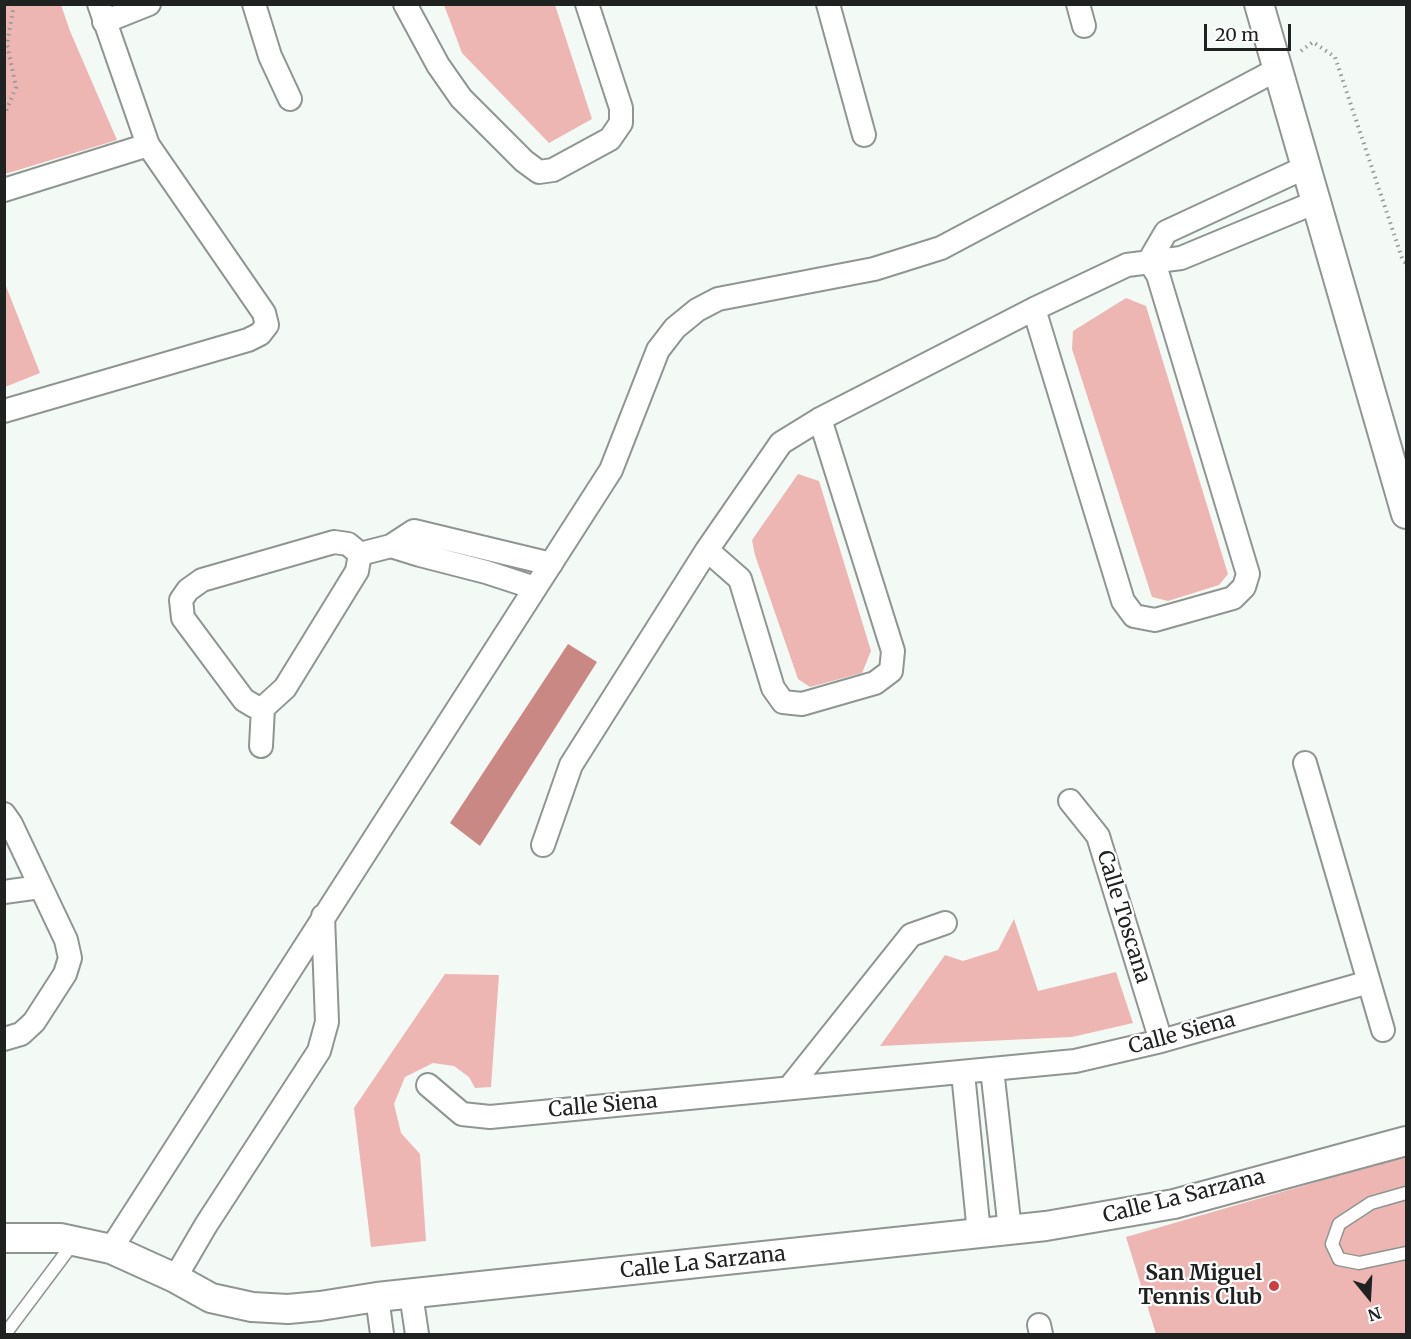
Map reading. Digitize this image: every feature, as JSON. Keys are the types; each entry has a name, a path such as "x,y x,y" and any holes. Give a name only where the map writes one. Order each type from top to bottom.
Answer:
{"street":[{"path":"4,411 248,340 260,334 267,325 264,313 148,145 102,13 149,4"},
{"path":"254,4 270,56 290,99"},
{"path":"405,4 438,65 461,98 524,161 539,172 553,170 610,139 621,123 621,108 588,4"},
{"path":"828,4 864,135"},
{"path":"1078,4 1084,26"},
{"path":"1259,4 1406,510"},
{"path":"111,1249 611,470 658,350 675,328 697,310 718,299 874,269 941,248 1278,69"},
{"path":"4,190 148,145"},
{"path":"1149,261 1166,232 1306,167"},
{"path":"543,845 571,765 707,550 782,443 820,419 1034,309 1127,265 1181,258 1316,202"},
{"path":"1034,309 1123,601 1134,616 1155,620 1233,598 1244,587 1248,574 1158,275 1149,261"},
{"path":"707,550 740,579 773,688 783,702 802,704 875,683 891,671 893,651 820,419"},
{"path":"360,554 392,546 414,531 551,564"},
{"path":"263,708 243,700 183,618 172,596 188,590 202,580 334,542 348,544 360,554"},
{"path":"392,546 535,588"},
{"path":"261,746 263,708 285,688 357,571 360,554"},
{"path":"1305,763 1383,1030"},
{"name":"Calle Toscana","path":"1070,801 1098,836 1161,1041"},
{"path":"4,813 66,940 70,958 65,974 34,1022 21,1034 4,1039"},
{"path":"4,892 40,887"},
{"path":"175,1278 206,1225 319,1051 327,1023 323,916"},
{"path":"789,1088 911,935 945,923"},
{"name":"Calle Siena","path":"428,1085 462,1114 490,1117 1075,1061 1161,1041 1369,982"},
{"path":"992,1069 1010,1230"},
{"path":"963,1073 980,1233"},
{"name":"Calle La Sarzana","path":"4,1238 33,1236 60,1238 111,1249 175,1278 211,1298 252,1307 288,1309 411,1293 1010,1230 1106,1217 1174,1204 1407,1141"},
{"path":"411,1293 417,1335"},
{"path":"377,1297 382,1335"}],"lane":[{"path":"1407,1193 1371,1203 1339,1224 1332,1244 1339,1259 1359,1263 1407,1252"},
{"path":"5,1335 75,1241"}],"path":[{"path":"4,116 16,87 7,44 14,4"},
{"path":"1278,69 1313,42 1335,57 1403,261 1407,263"}],"shaded area":[{"path":"5,4 61,5 117,140 5,174"},
{"path":"444,5 555,5 592,119 549,143 462,53"},
{"path":"4,281 40,373 5,387 4,387"},
{"path":"1126,298 1146,306 1228,574 1219,585 1168,601 1152,597 1072,349 1073,331"},
{"path":"798,474 819,481 871,651 862,673 810,687 798,679 755,555 752,540"},
{"path":"568,644 597,662 480,846 450,823"},
{"path":"1014,919 1038,991 1116,972 1133,1023 1072,1037 880,1046 945,955 963,961 998,950"},
{"path":"445,974 499,975 491,1087 475,1088 469,1077 454,1066 433,1063 405,1077 394,1104 401,1133 420,1154 426,1241 371,1247 354,1108"},
{"name":"San Miguel Tennis Club","path":"1406,1156 1406,1334 1156,1334 1126,1237"}],"place":[{"name":"San Miguel Tennis Club","path":"1274,1286"}]}
